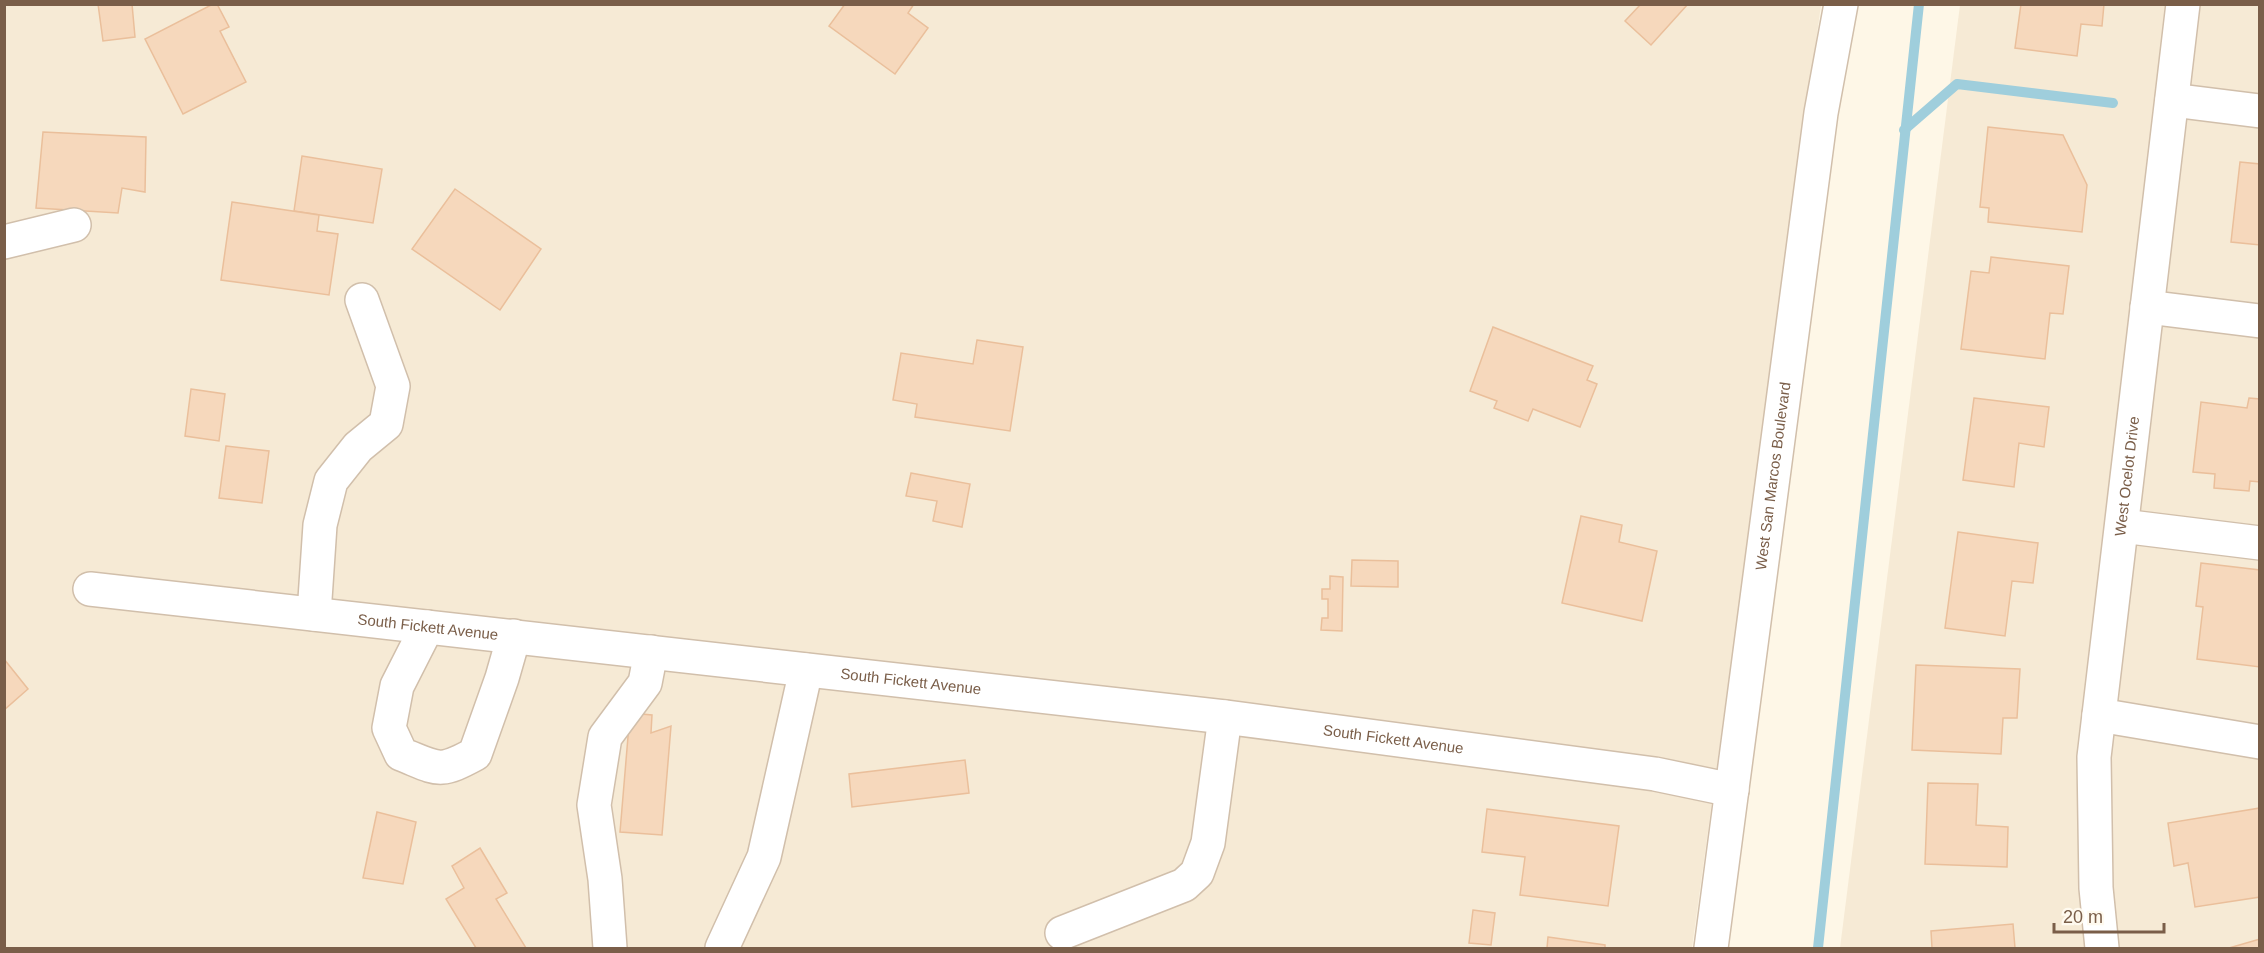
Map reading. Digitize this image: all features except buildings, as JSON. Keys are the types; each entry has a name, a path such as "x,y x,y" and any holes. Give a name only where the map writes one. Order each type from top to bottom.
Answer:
{"street":[{"name":"West San Marcos Boulevard","path":"1711,948 1821,113 1841,4"},
{"name":"West Ocelot Drive","path":"2102,948 2096,888 2094,757 2183,4"},
{"path":"2172,100 2259,111"},
{"path":"4,242 74,225"},
{"path":"314,614 320,525 331,481 358,447 386,424 393,386 362,300"},
{"path":"2147,307 2259,321"},
{"path":"2121,526 2259,543"},
{"name":"South Fickett Avenue","path":"90,588 1225,717 1655,774 1732,790"},
{"path":"427,627 397,686 389,728 401,754 435,768 449,768 475,754 514,636"},
{"path":"610,948 605,879 594,805 605,737 645,683 651,652"},
{"path":"723,948 764,857 806,670"},
{"path":"2100,715 2259,742"},
{"path":"1062,933 1184,885 1197,873 1208,843 1225,717"}],"shaded area":[{"path":"5,5 1821,5 1692,948 5,948"},
{"path":"1960,5 2259,5 2259,948 1840,948"}],"waterway":[{"path":"1818,948 1919,4"},
{"path":"1904,130 1957,84 2113,103"}]}
